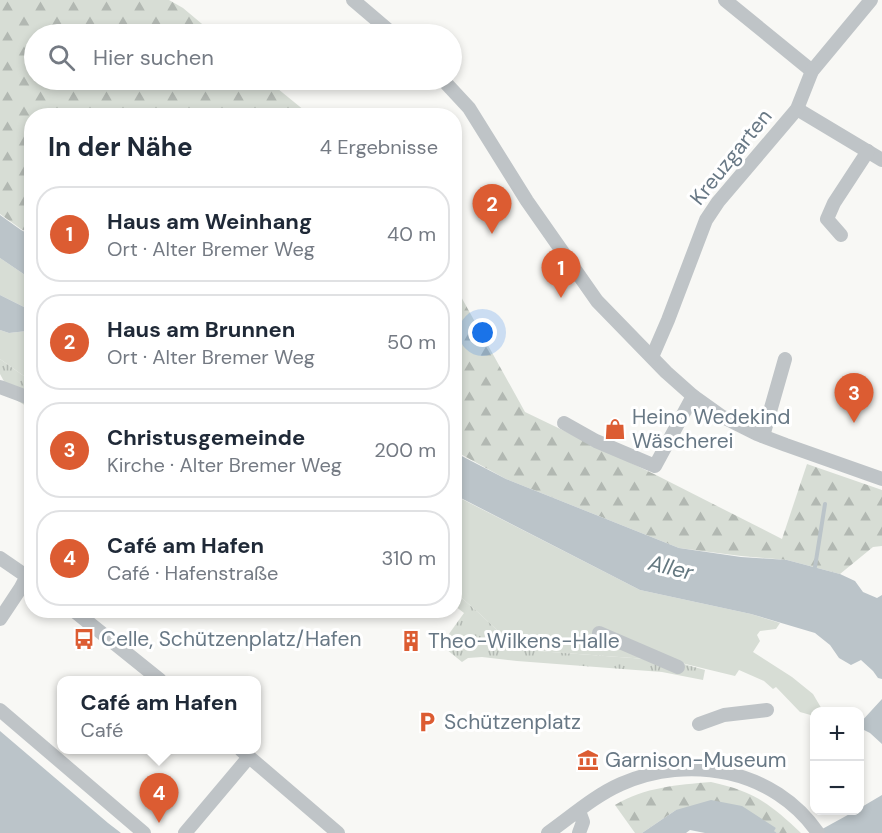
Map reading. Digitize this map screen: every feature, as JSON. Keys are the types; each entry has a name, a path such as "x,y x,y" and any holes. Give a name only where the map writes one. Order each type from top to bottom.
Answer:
{"street":[{"path":"353,0 381,24"},
{"path":"725,0 812,72"},
{"name":"Kreuzgarten","path":"652,357 706,220 718,202 797,109 812,72 871,0"},
{"path":"453,90 469,108 527,201 597,301 693,396 721,416 763,436 882,479"},
{"path":"797,109 882,160"},
{"path":"841,235 827,219 834,202 867,151"},
{"path":"763,436 785,359"},
{"path":"0,387 24,396"},
{"path":"564,423 596,441 655,466 693,396"},
{"path":"0,558 24,575"},
{"path":"0,619 24,584"},
{"path":"83,618 154,676"},
{"path":"599,633 678,668"},
{"path":"0,710 144,833"},
{"path":"699,724 724,715 767,710"},
{"path":"185,833 244,754"},
{"path":"246,754 338,833"},
{"path":"548,833 618,785 641,776 681,768 722,771 761,784 802,813 817,831"},
{"path":"579,811 583,822 579,833"}],"green space":[{"path":"0,0 169,0 202,24 24,24 24,90 279,90 301,108 24,108 24,230 0,214"},
{"path":"0,258 24,274 24,307 0,295"},
{"path":"462,298 525,412 782,539 807,464 882,490 882,546 873,547 840,574 787,560 679,548 506,479 462,455"},
{"path":"0,330 9,333 24,331 24,376 0,359"},
{"path":"0,359 24,376 24,405 13,398 0,374"},
{"path":"462,499 640,590 751,614 780,623 776,629 760,631 757,635 760,641 753,652 792,677 813,694 821,707 810,707 810,715 800,712 776,687 773,689 764,681 739,670 735,676 673,661 524,650 513,645 462,598"},
{"path":"462,598 513,645 524,650 673,661 705,670 703,680 662,672 482,657 468,658 462,662 441,645 464,613"},
{"path":"711,782 750,794 770,806 801,833 777,833 773,831 776,828 676,810 642,833 635,833 615,805 650,791"}],"water":[{"path":"0,215 24,232 24,274 0,258"},
{"path":"0,295 24,307 24,331 9,333 0,330"},
{"name":"Aller","path":"462,456 506,479 679,548 741,557 787,560 840,574 855,581 863,592 877,598 882,595 882,679 878,678 861,660 851,665 839,658 830,645 815,633 751,614 640,590 462,499"},
{"path":"882,699 882,744 864,730 864,719"},
{"path":"0,731 108,823 121,833 0,833"},
{"path":"882,795 882,833 815,833 848,815 864,815 864,806"},
{"path":"711,800 742,806 776,828 774,831 777,833 705,833 690,830 686,833 642,833 676,810"}],"waterway":[{"path":"815,567 825,504"}],"place":[{"name":"Haus am Brunnen","path":"492,234"},
{"name":"Haus am Weinhang","path":"561,298"},
{"name":"Christusgemeinde","path":"854,423"},
{"name":"Heino Wedekind Wäscherei","path":"615,429"},
{"name":"Celle, Schützenplatz/Hafen","path":"84,639"},
{"name":"Theo-Wilkens-Halle","path":"411,641"},
{"name":"Schützenplatz","path":"427,722"},
{"name":"Garnison-Museum","path":"588,760"},
{"name":"Café am Hafen","path":"159,823"}]}
